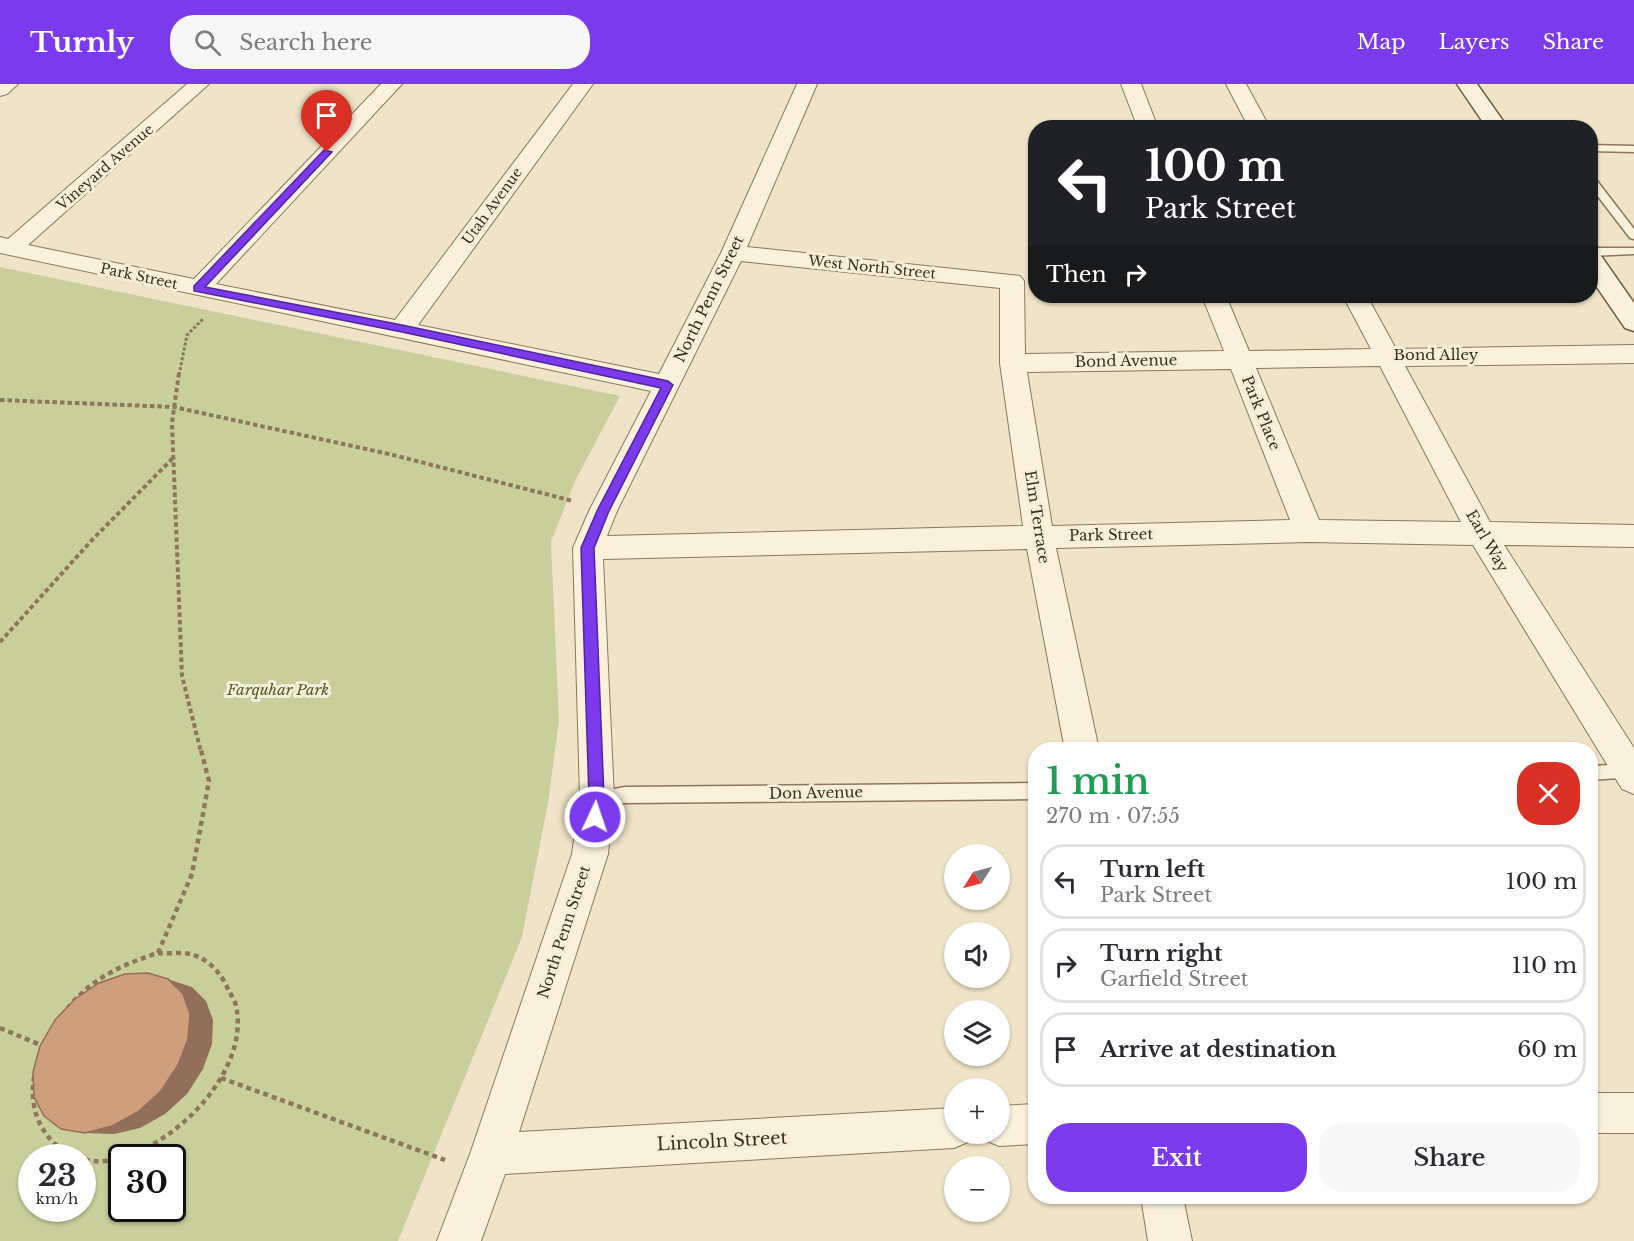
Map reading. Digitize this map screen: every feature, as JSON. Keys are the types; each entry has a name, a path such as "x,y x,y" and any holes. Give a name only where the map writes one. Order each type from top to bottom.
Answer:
{"main road":[{"path":"1467,84 1492,120"},
{"path":"1598,270 1634,322"}],"street":[{"path":"0,90 8,84"},
{"name":"Vineyard Avenue","path":"5,246 199,84"},
{"path":"198,289 392,84"},
{"name":"Utah Avenue","path":"402,328 583,84"},
{"name":"North Penn Street","path":"459,1241 491,1154 590,854 597,798 588,548 603,511 733,253 807,84"},
{"path":"1131,84 1145,120"},
{"path":"1236,84 1256,120"},
{"name":"Park Street","path":"5,246 198,289 402,328 668,385"},
{"name":"West North Street","path":"733,253 1012,281"},
{"name":"Elm Terrace","path":"1012,281 1014,363 1039,537 1080,742"},
{"name":"Park Place","path":"1217,303 1309,531"},
{"name":"Earl Way","path":"1359,303 1482,535 1632,775"},
{"name":"Bond Alley","path":"1239,359 1634,354"},
{"name":"Bond Avenue","path":"1014,363 1239,359"},
{"name":"Park Street","path":"588,548 1309,531 1634,536"},
{"path":"1598,1113 1634,1113"},
{"path":"1010,1125 1028,1124"},
{"name":"Lincoln Street","path":"491,1154 944,1129"},
{"path":"1163,1204 1170,1241"}],"lane":[{"path":"1598,148 1634,149"},
{"path":"1598,189 1634,236"},
{"path":"1598,252 1634,251"},
{"path":"1598,773 1632,775"},
{"name":"Don Avenue","path":"597,798 625,795 1028,791"}],"path":[{"path":"158,953 192,874 209,781 182,676 172,423 179,371 187,335 227,294"},
{"path":"0,400 174,407 389,454 569,500 567,510"},
{"path":"0,642 92,540 174,457"},
{"path":"158,953 190,954 214,967 230,987 237,1013 234,1045 221,1078 199,1109 170,1135 137,1153 104,1161 73,1157 50,1142 35,1115 33,1082 43,1046 64,1011 93,983 125,963 158,953"},
{"path":"0,1028 43,1046"},
{"path":"221,1078 445,1160 449,1149"}],"green space":[{"name":"Farquhar Park","path":"0,267 620,396 575,481 551,542 559,721 548,803 522,937 398,1241 0,1241"}],"building":[{"path":"148,973 168,979 183,994 190,1014 188,1039 178,1065 161,1091 138,1112 112,1126 85,1133 61,1129 44,1116 34,1097 33,1072 40,1046 55,1020 75,999 99,983 125,974"}],"route":[{"path":"327,152 198,289 402,328 668,385 603,511 588,548 597,798 595,817"}]}
